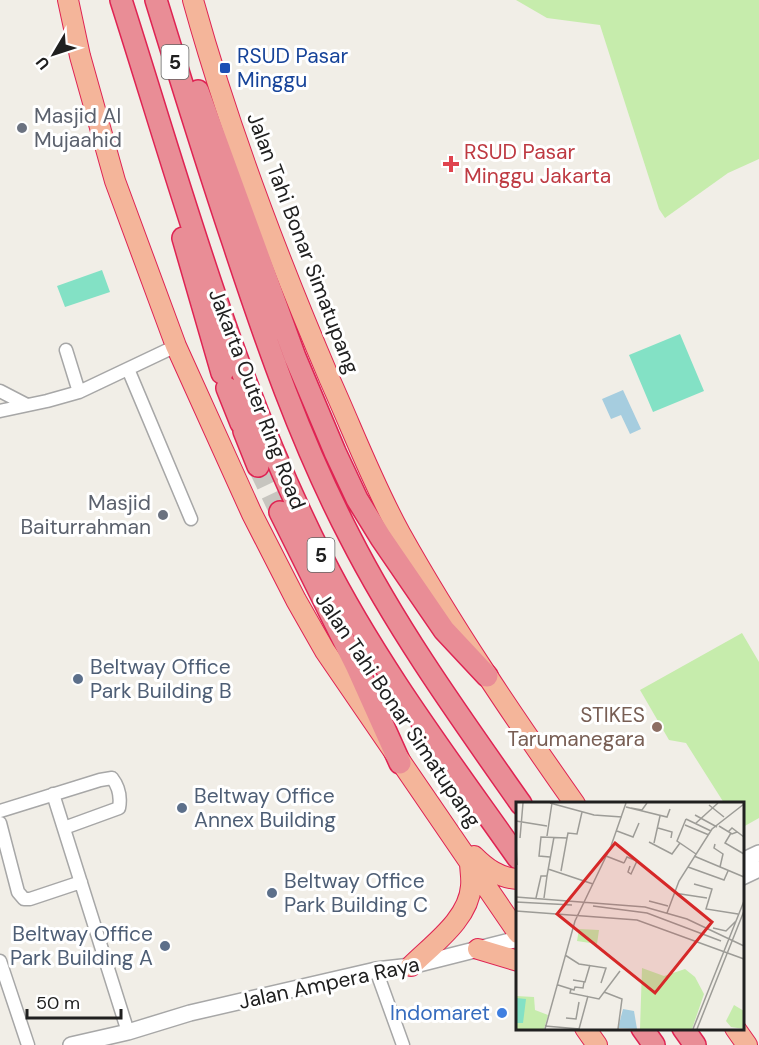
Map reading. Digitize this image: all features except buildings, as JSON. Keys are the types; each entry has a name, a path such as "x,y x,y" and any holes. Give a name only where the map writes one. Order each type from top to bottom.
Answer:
{"highway":[{"path":"53,0 80,56"},
{"name":"Jalan Tahi Bonar Simatupang","path":"68,0 80,56 115,181 176,346 252,514 325,651 516,930"},
{"path":"120,0 122,29 133,72 225,380 258,466"},
{"name":"Jakarta Outer Ring Road","path":"120,0 245,380 282,473 322,557 364,632 416,713 516,855"},
{"name":"Jakarta Outer Ring Road","path":"156,0 247,284 309,451 349,535 390,607 443,692 520,802"},
{"path":"166,0 280,318 335,452 357,499 444,630 487,676"},
{"name":"Jalan Tahi Bonar Simatupang","path":"193,0 230,123 280,260 380,494 400,533 487,676 572,802"},
{"path":"280,512 356,665 400,763"},
{"path":"451,834 485,867 499,875 516,879"},
{"path":"411,966 448,930 467,904 471,887 470,862"},
{"path":"478,949 516,960"},
{"path":"586,1030 597,1045"},
{"path":"595,1030 597,1045"},
{"path":"643,1030 654,1045"},
{"path":"684,1030 694,1045"},
{"path":"736,1030 747,1045"}],"street":[{"path":"0,411 79,392 176,346"},
{"path":"66,350 79,392"},
{"path":"128,369 192,519"},
{"path":"0,391 27,405"},
{"path":"0,811 112,778 117,785 119,808 64,828"},
{"path":"53,794 128,1032"},
{"path":"0,823 18,892 24,899 81,882"},
{"path":"744,860 759,854"},
{"path":"744,876 759,869"},
{"name":"Jalan Ampera Raya","path":"71,1045 128,1032 190,1013 376,970 411,966 516,940"},
{"path":"0,961 28,1045"},
{"path":"376,970 403,1045"}],"green space":[{"path":"516,0 759,0 759,159 728,173 665,218 659,209 600,25 547,18"},
{"path":"102,270 110,292 65,307 57,286"},
{"path":"680,334 704,391 653,412 629,355"},
{"path":"742,633 759,662 759,818 744,826 744,802 723,802 686,743 669,740 640,690"}],"water":[{"path":"623,390 641,429 630,434 621,415 611,419 602,399"}],"tunnel":[{"path":"258,466 280,512"}],"place":[{"name":"RSUD Pasar Minggu","path":"225,68"},
{"name":"Masjid Al Mujaahid","path":"22,128"},
{"name":"RSUD Pasar Minggu Jakarta","path":"451,164"},
{"name":"Masjid Baiturrahman","path":"163,515"},
{"name":"Beltway Office Park Building B","path":"78,679"},
{"name":"STIKES Tarumanegara","path":"657,727"},
{"name":"Beltway Office Annex Building","path":"182,808"},
{"name":"Beltway Office Park Building C","path":"272,893"},
{"name":"Beltway Office Park Building A","path":"165,946"},
{"name":"Indomaret","path":"502,1013"}]}
